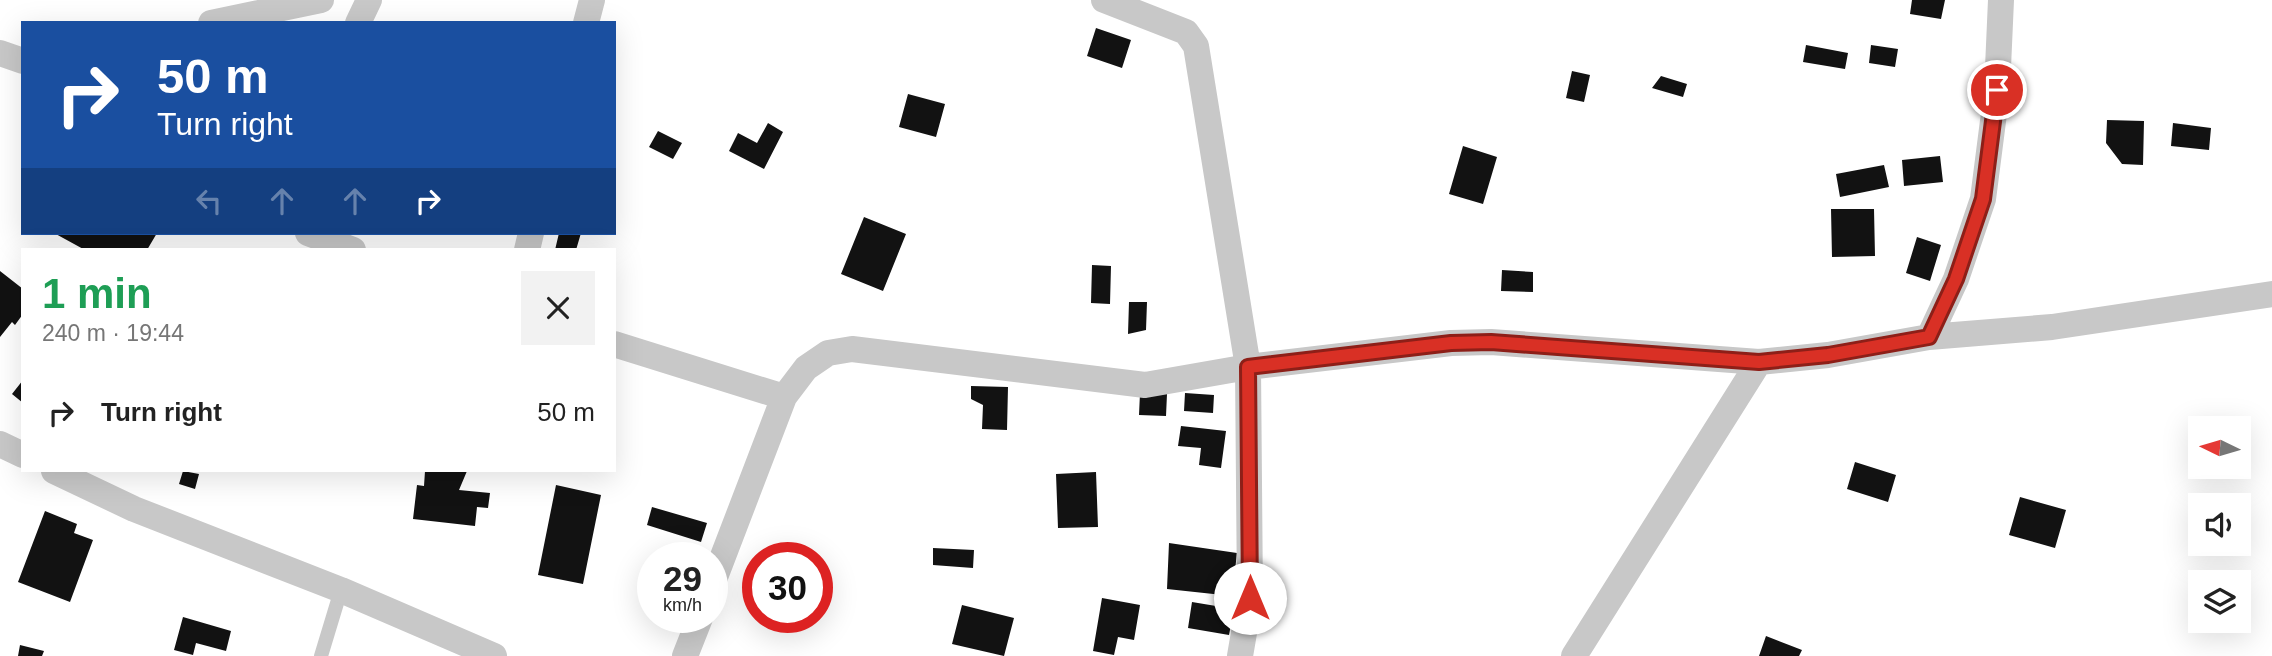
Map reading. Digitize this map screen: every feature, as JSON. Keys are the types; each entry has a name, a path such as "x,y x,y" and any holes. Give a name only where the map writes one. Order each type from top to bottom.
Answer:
{"street":[{"path":"221,21 321,0"},
{"path":"359,21 369,0"},
{"path":"587,21 592,0"},
{"path":"1104,0 1186,32 1196,46 1248,367 1250,598 1240,656"},
{"path":"1929,337 1956,279 1983,199 1997,90 2001,0"},
{"path":"0,53 21,60"},
{"path":"313,235 348,248"},
{"path":"728,544 785,397 806,368 817,360 828,353 852,349 1130,384 1152,384 1248,367 1451,343 1491,342 1759,362 1828,355 1929,337 2052,327 2272,294"},
{"path":"616,345 785,397"},
{"path":"1574,656 1759,362"},
{"path":"0,444 21,454"},
{"path":"56,472 134,509 341,590 494,656"},
{"path":"685,656 694,633"}],"lane":[{"path":"321,656 341,590"}],"building":[{"path":"1912,0 1945,0 1941,19 1910,14"},
{"path":"1096,28 1131,40 1122,68 1087,56"},
{"path":"1806,45 1848,53 1845,69 1803,62"},
{"path":"1871,45 1898,49 1895,67 1869,63"},
{"path":"1572,71 1590,75 1584,102 1566,98"},
{"path":"1661,76 1687,84 1683,97 1652,88"},
{"path":"908,94 945,104 936,137 899,127"},
{"path":"2107,120 2144,121 2143,165 2122,164 2106,143"},
{"path":"768,123 783,132 764,169 729,151 738,133 757,143"},
{"path":"2173,123 2211,128 2209,150 2171,146"},
{"path":"658,131 682,143 673,159 649,147"},
{"path":"1463,146 1497,157 1483,204 1449,194"},
{"path":"1940,156 1943,182 1904,186 1902,160"},
{"path":"1884,165 1889,187 1840,197 1836,174"},
{"path":"1831,209 1874,209 1875,256 1832,257"},
{"path":"864,217 906,234 883,291 841,274"},
{"path":"58,235 156,235 148,248 81,248"},
{"path":"559,235 580,235 577,248 555,248"},
{"path":"1917,237 1941,245 1930,281 1906,273"},
{"path":"1092,265 1111,266 1110,304 1091,303"},
{"path":"1502,270 1533,272 1533,292 1501,291"},
{"path":"0,271 21,287 21,317 15,325 12,322 0,337"},
{"path":"1129,302 1147,302 1146,330 1128,334"},
{"path":"21,383 21,401 12,394"},
{"path":"971,386 1008,387 1007,430 982,429 983,405 971,399"},
{"path":"1140,393 1167,394 1166,416 1139,415"},
{"path":"1185,393 1214,395 1213,413 1184,411"},
{"path":"1181,426 1226,431 1221,468 1199,465 1201,448 1178,446"},
{"path":"1855,462 1896,475 1888,502 1847,489"},
{"path":"183,472 199,474 195,489 179,484"},
{"path":"425,472 467,472 459,490 490,493 488,508 477,507 475,526 413,519 417,485 424,486"},
{"path":"1096,472 1098,527 1058,528 1056,474"},
{"path":"556,485 601,495 583,584 538,575"},
{"path":"2020,497 2066,510 2055,548 2009,535"},
{"path":"652,507 707,523 701,542 647,525"},
{"path":"45,511 77,524 74,533 93,540 70,602 18,582"},
{"path":"1169,543 1237,553 1232,596 1167,589"},
{"path":"933,548 974,550 973,568 933,565"},
{"path":"1102,598 1140,605 1134,640 1118,637 1114,655 1093,651"},
{"path":"1192,602 1234,609 1229,635 1188,628"},
{"path":"962,605 1014,618 1004,656 952,644"},
{"path":"183,617 231,631 226,651 196,643 193,655 174,650"},
{"path":"1766,636 1802,650 1799,656 1759,656"},
{"path":"20,645 44,651 42,656 18,656"}],"route":[{"path":"1250,598 1248,367 1451,343 1491,342 1759,362 1828,355 1929,337 1956,279 1983,199 1997,90"}]}
